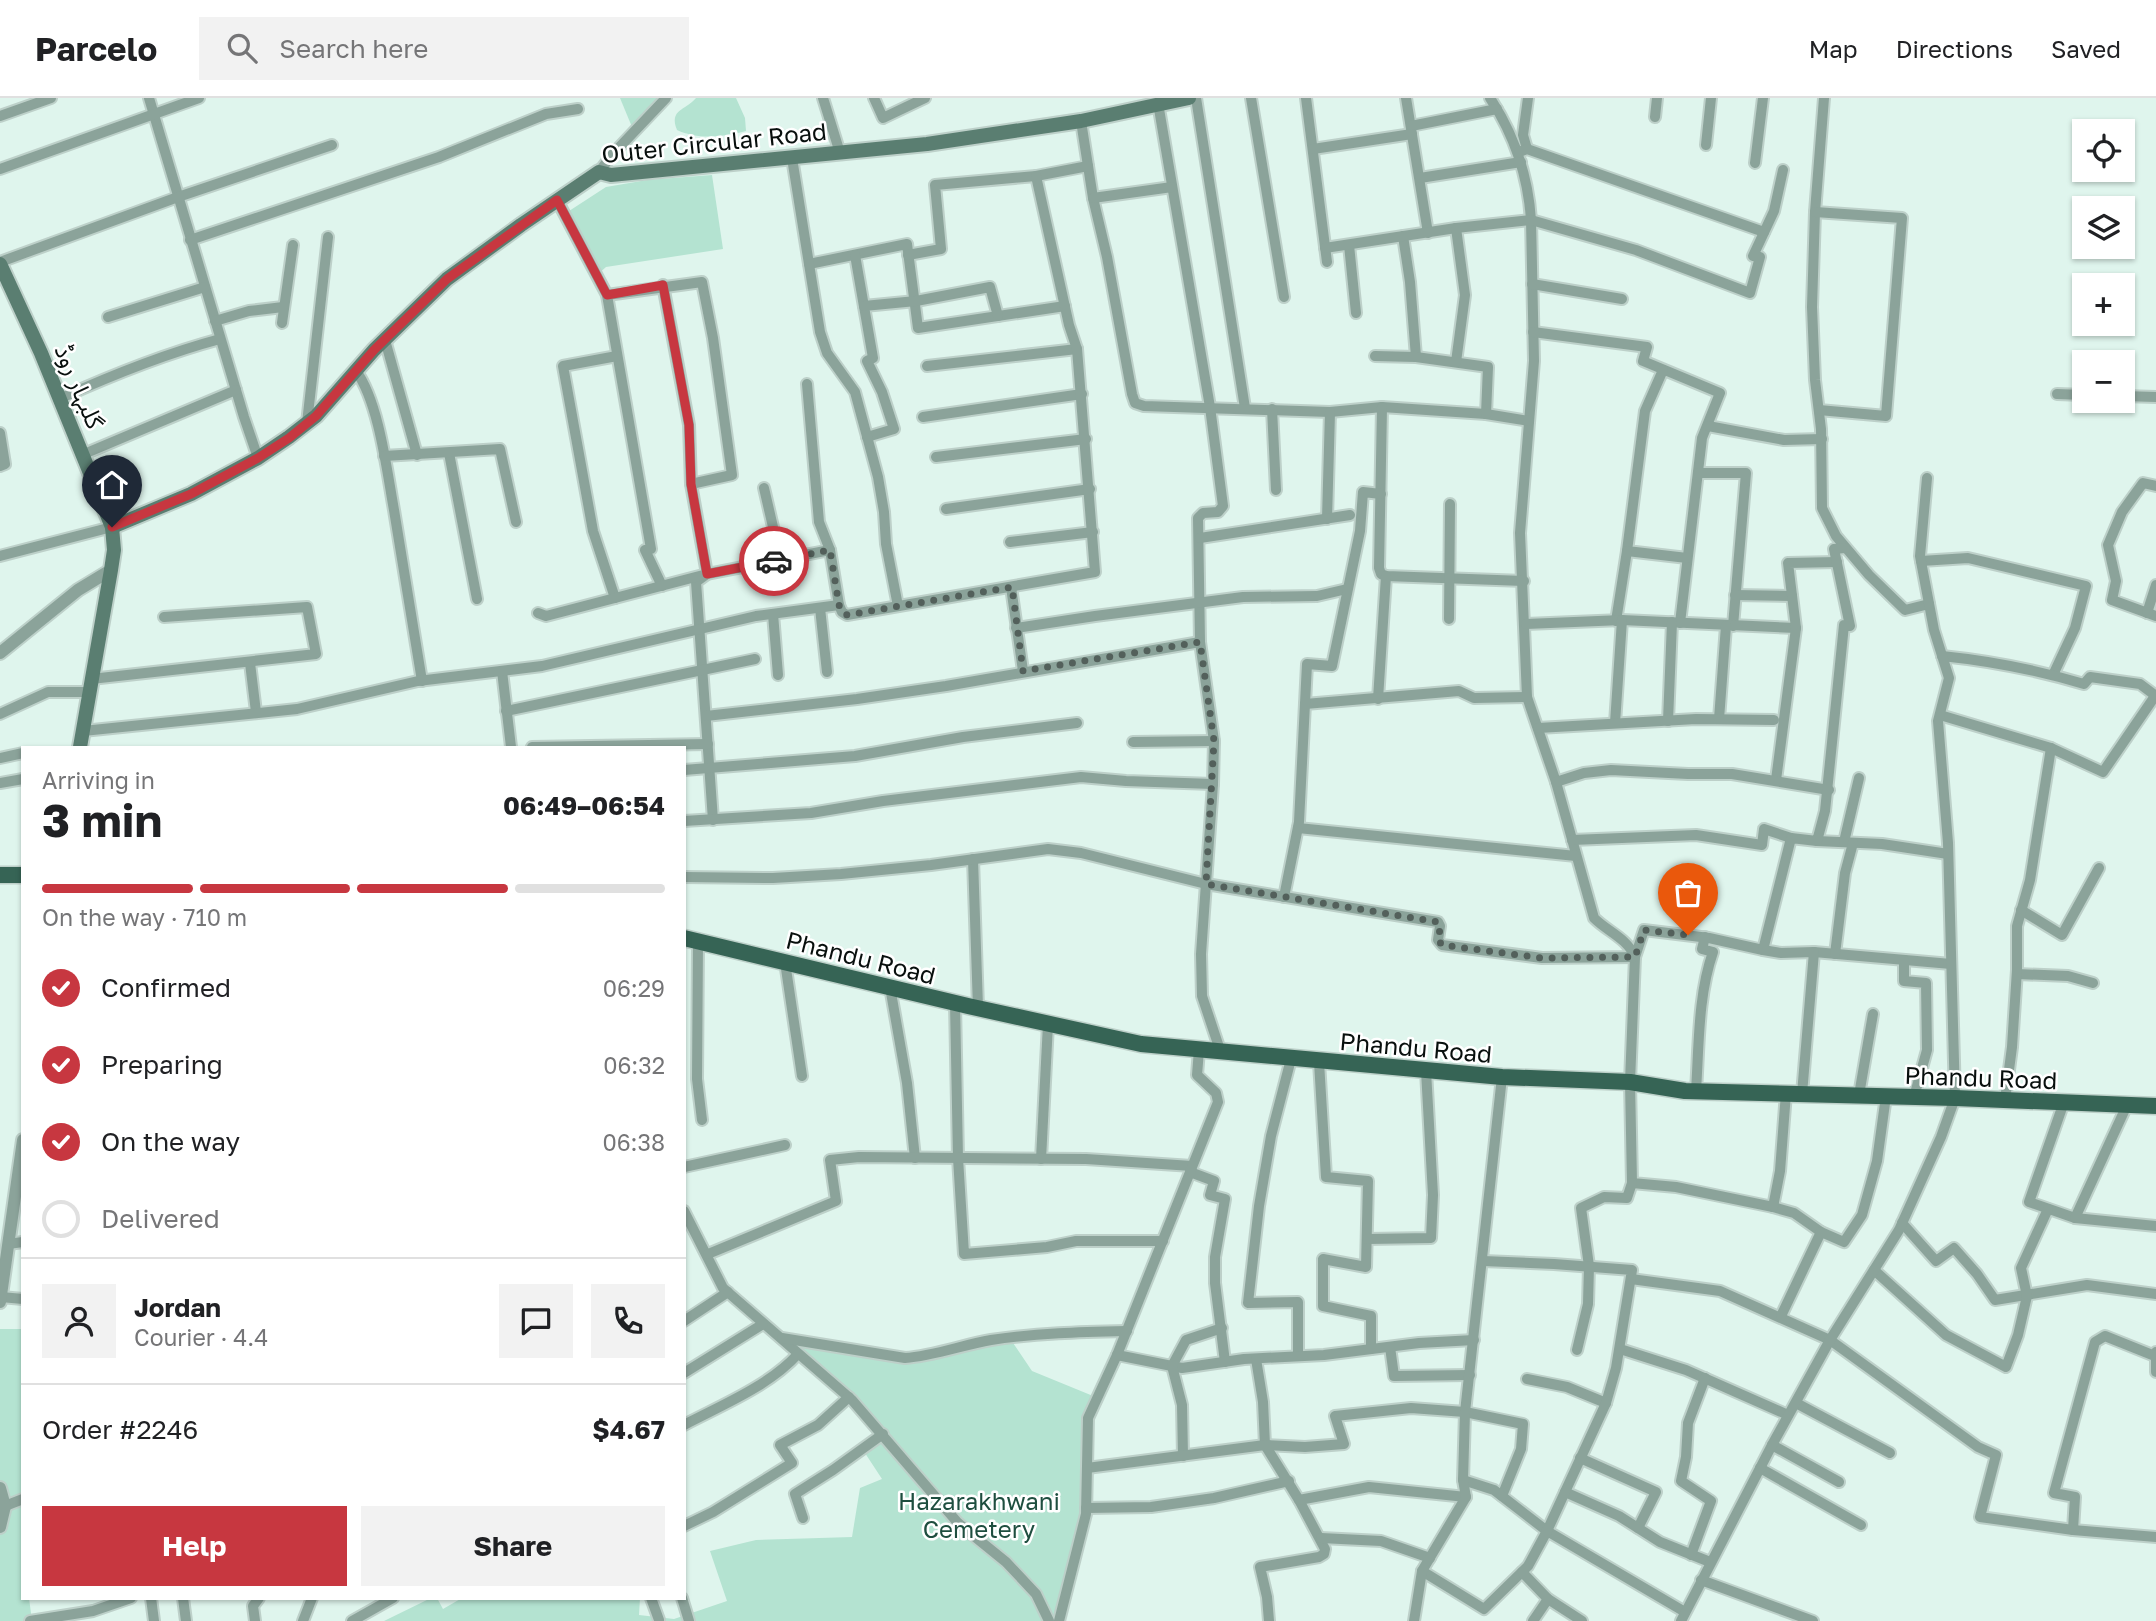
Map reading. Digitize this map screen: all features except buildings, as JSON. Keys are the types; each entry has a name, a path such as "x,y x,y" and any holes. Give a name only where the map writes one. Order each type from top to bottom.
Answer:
{"main road":[{"name":"Outer Circular Road","path":"112,527 191,494 258,458 307,423 447,279 600,172 611,175 927,144 1081,121 1189,98"},
{"name":"گلبہار روڈ","path":"0,263 84,454 112,527"},
{"path":"80,746 111,570 112,527"},
{"path":"0,875 21,875"},
{"name":"Phandu Road","path":"691,939 955,1003 1141,1044 1503,1077 1630,1082 1696,1091 2156,1107"}],"street":[{"path":"0,116 51,98"},
{"path":"149,98 258,458"},
{"path":"0,169 199,98"},
{"path":"600,172 612,155 666,98"},
{"path":"823,98 840,153"},
{"path":"874,98 883,118 925,98"},
{"path":"1196,98 1245,408"},
{"path":"1251,98 1284,297"},
{"path":"1306,98 1327,262"},
{"path":"1406,98 1428,233"},
{"path":"1490,98 1522,154"},
{"path":"1528,98 1522,154 1531,220 1534,361 1520,533 1526,624 1527,697 1556,782 1594,918 1626,941 1635,957"},
{"path":"1655,117 1657,98"},
{"path":"1706,145 1711,98"},
{"path":"1755,163 1763,98"},
{"path":"1824,98 1815,212 1812,307 1822,439 1822,508 1836,537 1869,575 1905,610 1929,604"},
{"path":"1158,103 1210,407 1223,506 1219,512 1203,513 1199,516 1200,642 1214,741 1201,954 1202,996 1221,1053"},
{"path":"190,240 439,156 545,114 578,109"},
{"path":"1313,149 1412,130 1497,109"},
{"path":"1081,121 1093,198 1135,403 1144,406 1329,412 1382,407 1486,414 1529,421"},
{"path":"0,263 178,197 332,145"},
{"path":"1420,178 1522,154 1764,232"},
{"path":"792,158 821,332 827,353 855,392 878,477 886,544 898,606"},
{"path":"908,255 942,249 935,185 1036,176 1088,166"},
{"path":"1325,248 1456,228 1531,220 1636,250 1749,293 1760,257 1753,256 1774,211 1783,170"},
{"path":"807,384 819,522 830,550 842,612 847,615 1095,572 1077,349 1036,176"},
{"path":"1093,198 1172,187"},
{"path":"557,200 607,295 651,548 645,550 662,586"},
{"path":"1815,212 1902,218 1886,416 1819,410"},
{"path":"1455,362 1465,295 1456,228"},
{"path":"1402,236 1410,282 1416,357"},
{"path":"307,423 328,237"},
{"path":"809,264 907,244 918,328 1065,306"},
{"path":"282,323 293,245"},
{"path":"1349,245 1356,313"},
{"path":"855,255 873,358 867,361 882,392 894,429 867,437"},
{"path":"607,295 663,285 702,282 713,338 732,475 691,484"},
{"path":"1532,284 1622,299"},
{"path":"663,285 689,425 691,484 707,574"},
{"path":"108,317 205,287"},
{"path":"864,306 914,301 990,287 998,316"},
{"path":"215,321 249,310 283,307"},
{"path":"1533,332 1647,347 1643,361 1720,393 1702,438 1676,623 1668,721"},
{"path":"60,399 157,358 220,339"},
{"path":"385,340 417,455"},
{"path":"927,366 1077,349"},
{"path":"615,598 593,531 563,366 617,356"},
{"path":"1375,356 1416,357 1488,367 1486,414"},
{"path":"356,370 363,380 384,456 422,681"},
{"path":"1615,723 1619,621 1645,411 1663,370"},
{"path":"84,454 236,390"},
{"path":"923,417 1082,394"},
{"path":"2057,394 2072,395"},
{"path":"2135,396 2156,397"},
{"path":"1382,407 1381,574 1450,580 1524,581"},
{"path":"1272,409 1276,491"},
{"path":"1327,519 1329,412"},
{"path":"1708,425 1784,440 1822,439"},
{"path":"0,433 5,464 0,466"},
{"path":"936,457 1086,439"},
{"path":"384,456 500,449 516,522"},
{"path":"449,453 477,599"},
{"path":"1698,473 1746,473 1735,595 1719,719"},
{"path":"1463,1480 1494,1490 1547,1531 1683,1616 1788,1415 1830,1340 1902,1223 1941,1137 1955,1098 1948,854 1938,721 1949,678 1934,630 1921,561 1927,478"},
{"path":"2156,486 2143,483 2122,512 2108,545 2116,580 2112,600 2151,614 2156,585"},
{"path":"764,488 778,560"},
{"path":"946,509 1090,489"},
{"path":"1284,897 1298,828 1307,664 1332,666 1360,531 1363,492 1381,494"},
{"path":"1449,619 1450,504"},
{"path":"1200,538 1350,515"},
{"path":"0,556 112,527"},
{"path":"1010,541 1093,532"},
{"path":"1817,841 1829,790 1844,625 1850,626 1834,549 1845,548"},
{"path":"538,613 546,616 707,574 830,550"},
{"path":"1627,551 1686,558"},
{"path":"1921,561 1968,558 2087,586 2075,628 2053,675"},
{"path":"1776,780 1796,628 1788,563 1837,562"},
{"path":"0,653 78,590 111,570"},
{"path":"707,574 696,582 713,820"},
{"path":"1378,699 1387,576"},
{"path":"1012,587 1023,671"},
{"path":"1016,628 1244,597 1317,596 1347,589"},
{"path":"1735,595 1792,596"},
{"path":"83,731 297,709 422,681 542,666 700,628 839,605"},
{"path":"0,714 48,692 316,654 307,607 164,617"},
{"path":"820,608 827,672"},
{"path":"773,614 778,675"},
{"path":"1526,624 1619,621 1796,628"},
{"path":"706,716 870,697 1200,642"},
{"path":"1940,715 2051,748 2103,772 2156,696 2140,684 2090,677 2084,684 1993,662 1942,656"},
{"path":"506,710 755,659"},
{"path":"250,663 256,712"},
{"path":"502,671 511,746"},
{"path":"1305,704 1459,691 1474,698 1527,697"},
{"path":"1538,728 1719,719 1774,720"},
{"path":"686,770 855,756 963,737 1077,723"},
{"path":"1133,742 1214,741"},
{"path":"604,746 708,744"},
{"path":"2005,1100 2012,1047 2017,926 2030,880 2051,748"},
{"path":"0,758 21,753"},
{"path":"1556,782 1584,773 1611,770 1732,774 1829,790"},
{"path":"686,821 811,813 883,801 1082,777 1213,784"},
{"path":"1835,954 1859,778"},
{"path":"0,783 21,779"},
{"path":"1298,828 1577,856"},
{"path":"1572,840 1696,835 1762,845 1764,828 1791,838 1882,844 1948,854"},
{"path":"1763,950 1791,838"},
{"path":"686,877 774,878 841,874 1048,849 1080,853 1206,884 1438,922 1438,940 1442,945 1542,958 1635,957"},
{"path":"972,859 978,1008"},
{"path":"2021,910 2062,935 2099,868"},
{"path":"1577,1350 1588,1304 1589,1266 1581,1208 1604,1197 1627,1198 1632,1183 1630,1082 1635,957 1644,930 1705,937 1781,953 1814,952 1951,964"},
{"path":"1696,1091 1704,990 1713,951 1702,949 1705,937"},
{"path":"691,939 697,1079 702,1120"},
{"path":"1773,1207 1794,1094 1814,952"},
{"path":"1904,960 1904,981 1926,983 1927,1050 1914,1097"},
{"path":"785,962 802,1076"},
{"path":"2017,974 2068,976 2093,983"},
{"path":"890,987 915,1158"},
{"path":"955,1003 958,1158 964,1254 1036,1248 1076,1241 1163,1241"},
{"path":"1859,1095 1873,1014"},
{"path":"1041,1159 1048,1024"},
{"path":"1059,1621 1086,1508 1088,1418 1127,1331 1218,1102 1216,1093 1197,1074 1199,1050"},
{"path":"1291,1059 1269,1147 1248,1303 1298,1302 1298,1356"},
{"path":"1319,1062 1326,1177 1368,1181 1366,1267 1323,1259 1323,1306 1371,1316 1371,1349"},
{"path":"1367,1239 1431,1238 1433,1195 1426,1070"},
{"path":"1414,1621 1422,1571 1466,1497 1463,1480 1465,1412 1503,1077"},
{"path":"1632,1183 1676,1188 1773,1207 1794,1213 1821,1232 1844,1241 1863,1215 1877,1161 1886,1096"},
{"path":"2064,1102 2029,1202 2075,1218 2156,1226"},
{"path":"2075,1218 2127,1105"},
{"path":"686,1167 785,1144"},
{"path":"0,1302 21,1156"},
{"path":"708,1254 836,1200 830,1160 859,1157 1086,1159 1191,1169 1214,1181 1210,1195 1225,1199 1215,1257 1215,1283 1225,1362"},
{"path":"1874,1270 1946,1335 2006,1367 2018,1335 2026,1296 2021,1268 2048,1209"},
{"path":"686,1215 723,1288 849,1397 958,1523 1006,1562 1036,1594 1049,1621"},
{"path":"1902,1223 1936,1261 1954,1248 1978,1274 1995,1300 2087,1285 2156,1294"},
{"path":"1781,1317 1821,1232"},
{"path":"8,1244 21,1242"},
{"path":"1422,1571 1483,1609 1528,1566 1606,1403 1620,1349 1632,1270 1483,1261"},
{"path":"1631,1279 1720,1291 1830,1340 1978,1447 1996,1455 1980,1517 2073,1530 2156,1537"},
{"path":"686,1320 728,1292"},
{"path":"1,1297 21,1299"},
{"path":"686,1372 763,1324"},
{"path":"1184,1456 1182,1405 1172,1366 1186,1340 1222,1328"},
{"path":"779,1338 905,1358 922,1357 951,1348 1034,1333 1127,1331"},
{"path":"2073,1530 2076,1497 2054,1493 2095,1342 2105,1336 2155,1354 2156,1372"},
{"path":"1117,1355 1182,1368 1474,1340"},
{"path":"1390,1346 1394,1377 1470,1375"},
{"path":"1620,1349 1705,1378 1788,1415"},
{"path":"686,1424 786,1367 798,1353"},
{"path":"1256,1359 1263,1402 1265,1445 1289,1481 1325,1549 1324,1554 1319,1557 1260,1567 1269,1621"},
{"path":"1690,1555 1712,1502 1681,1480 1686,1457 1688,1423 1705,1378"},
{"path":"1527,1379 1567,1387 1606,1403"},
{"path":"686,1525 713,1512 792,1463 780,1445 818,1425 849,1397"},
{"path":"1796,1403 1891,1453"},
{"path":"1087,1468 1265,1445 1305,1447 1344,1444 1335,1416 1411,1408 1465,1412 1523,1424 1521,1449 1502,1496"},
{"path":"803,1518 795,1494 883,1434"},
{"path":"1772,1445 1839,1482"},
{"path":"1580,1458 1656,1492 1638,1528"},
{"path":"1760,1468 1861,1525"},
{"path":"1086,1508 1151,1507 1214,1498 1289,1481"},
{"path":"1299,1500 1369,1487 1466,1497"},
{"path":"0,1488 5,1506 0,1527"},
{"path":"1565,1492 1619,1516 1660,1542 1710,1562"},
{"path":"5,1506 21,1501"},
{"path":"1321,1538 1381,1541 1430,1558"},
{"path":"1522,1572 1548,1599 1582,1621"},
{"path":"1701,1580 1813,1621"},
{"path":"1532,1621 1548,1599"},
{"path":"30,1621 93,1611 125,1600"},
{"path":"151,1600 154,1621"},
{"path":"183,1600 187,1621"},
{"path":"256,1621 253,1606 258,1600"},
{"path":"303,1621 311,1600"},
{"path":"352,1621 389,1600"},
{"path":"652,1600 659,1620"},
{"path":"683,1600 689,1621"}],"green space":[{"path":"620,98 660,98 632,127"},
{"path":"696,98 736,98 745,118 746,131 711,136 677,130 677,114"},
{"path":"712,175 723,249 606,267 597,275 566,213 606,187 647,180"},
{"path":"0,1329 21,1329 21,1600 29,1600 32,1621 0,1621"},
{"name":"Hazarakhwani Cemetery","path":"1009,1337 1032,1371 1098,1398 1088,1418 1086,1514 1059,1621 384,1621 427,1600 438,1600 443,1609 459,1600 640,1600 639,1615 674,1619 727,1601 710,1551 756,1540 852,1537 860,1488 882,1479 863,1450 885,1438 779,1338 905,1358"}],"way so far":[{"path":"774,561 830,550 839,605 847,615 1012,587 1023,671 1200,642 1214,741 1206,884 1438,922 1438,940 1442,945 1542,958 1635,957 1644,930 1688,935"}],"route":[{"path":"112,527 191,494 289,438 316,416 374,350 447,279 557,200 607,295 663,285 689,425 691,484 707,574 774,561"}]}
